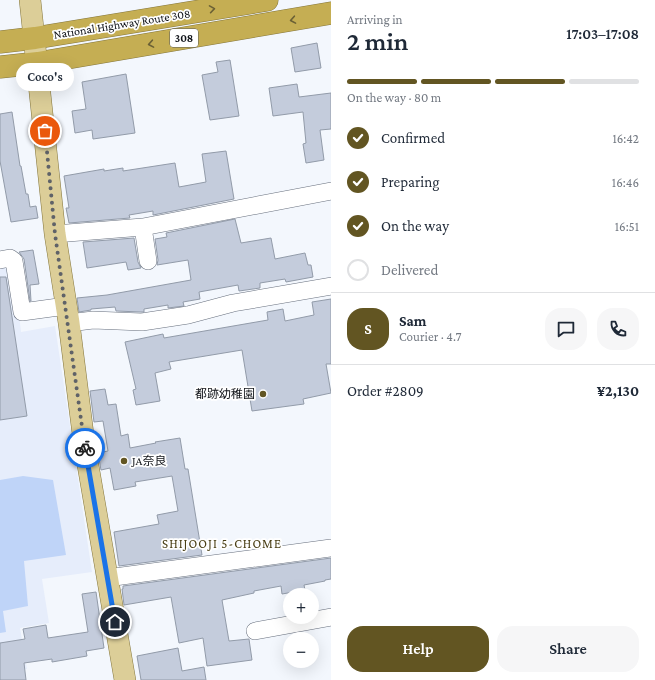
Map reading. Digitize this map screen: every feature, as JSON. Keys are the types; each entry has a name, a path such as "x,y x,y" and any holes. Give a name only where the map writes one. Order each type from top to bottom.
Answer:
{"highway":[{"name":"National Highway Route 308","path":"0,42 35,38 267,0"},
{"name":"National Highway Route 308","path":"0,67 38,63 331,13"}],"main road":[{"path":"30,0 38,63 55,234 84,442 125,680"}],"street":[{"path":"55,234 143,227 331,191"},
{"path":"143,227 148,262"},
{"path":"0,260 10,258 14,261 22,312 67,314 94,320 142,322 188,315 233,303 331,286"},
{"path":"107,578 331,548"},
{"path":"255,631 331,618"}],"shaded area":[{"path":"0,262 13,262 21,332 55,326 92,572 42,579 49,623 20,628 27,669 0,673"},
{"path":"23,476 53,480 66,555 24,561 28,606 3,611 6,632 0,633 0,480"}],"building":[{"path":"317,43 321,68 295,72 291,48"},
{"path":"230,60 239,116 210,120 202,75 218,72 216,62"},
{"path":"126,74 135,133 93,139 92,130 75,133 72,111 86,109 82,82"},
{"path":"297,84 299,97 331,93 331,129 320,130 324,160 306,163 303,144 306,143 303,112 273,116 269,88"},
{"path":"12,112 20,166 26,194 28,194 30,207 36,206 38,218 11,222 0,161 0,114"},
{"path":"226,151 234,199 153,215 153,211 129,215 130,218 69,223 66,208 69,208 64,176 104,169 104,171 123,168 123,171 175,163 179,187 206,182 202,154"},
{"path":"235,219 241,243 271,238 275,259 305,253 308,265 311,265 313,277 286,282 285,279 260,283 260,288 239,291 238,285 199,292 200,299 183,302 184,306 168,308 168,305 144,309 144,312 116,311 115,307 91,309 79,312 77,298 107,295 191,280 188,260 157,265 158,260 155,239 167,237 166,233"},
{"path":"134,238 138,262 141,268 128,270 126,262 87,268 83,242"},
{"path":"33,250 39,284 30,285 30,301 24,259 19,252"},
{"path":"0,277 6,277 27,416 0,420"},
{"path":"331,299 331,364 326,364 331,393 303,399 304,404 252,411 242,350 169,362 171,369 155,373 160,401 136,405 133,390 136,389 125,342 163,334 164,338 268,320 267,312 283,309 285,321 314,315 312,302"},
{"path":"105,389 108,405 116,404 121,436 128,434 130,448 180,438 185,469 188,469 202,555 119,566 114,532 159,524 157,515 178,511 172,476 135,482 136,486 114,490 110,468 101,470 98,453 108,451 103,421 94,422 90,391"},
{"path":"331,558 331,579 304,585 305,588 283,588 283,594 281,586 254,591 254,593 222,600 229,641 249,639 252,660 207,666 203,638 179,643 171,597 124,605 123,586"},
{"path":"96,592 104,648 86,651 87,656 52,662 52,659 24,663 26,680 0,680 0,643 25,639 23,629 46,625 48,638 88,632 82,594"},
{"path":"178,648 182,671 204,667 206,680 141,680 137,656"}],"way so far":[{"path":"45,131 55,234 69,323 85,448"}],"place":[{"name":"Coco's","path":"45,131"},
{"name":"都跡幼稚園","path":"263,394"},
{"name":"JA奈良","path":"124,461"}],"district":[{"name":"SHIJOOJI 5-CHOME","path":"222,543"}],"route":[{"path":"85,448 115,622"}]}
